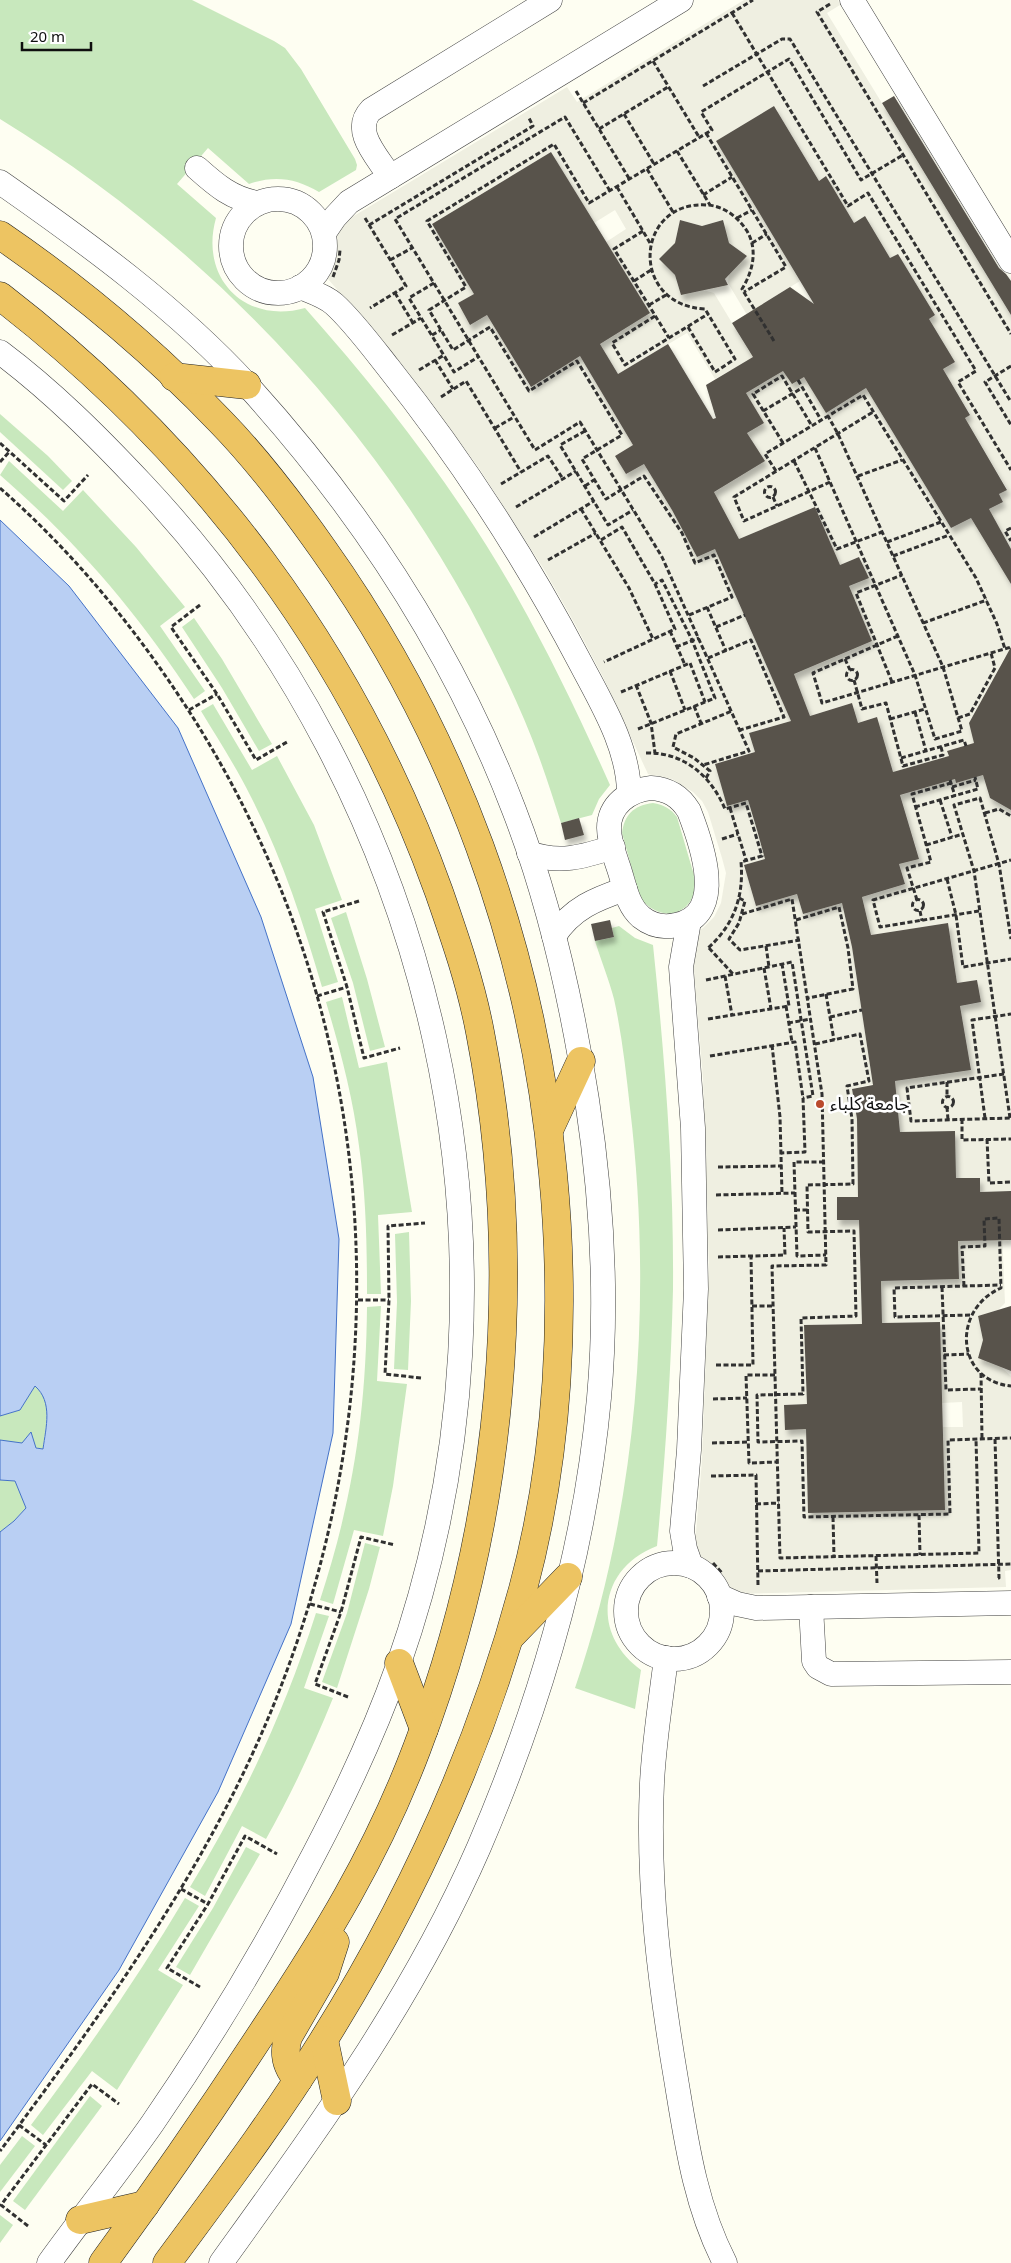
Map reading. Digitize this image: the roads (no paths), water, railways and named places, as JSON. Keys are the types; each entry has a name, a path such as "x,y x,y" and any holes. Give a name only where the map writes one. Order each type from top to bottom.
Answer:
{"highway":[{"path":"0,235 68,285 174,377 223,424 303,520 373,623 404,677 433,733 468,815 504,916 529,1014 549,1130 557,1214 559,1276 554,1401 537,1525 524,1586 508,1640 480,1721 433,1836 374,1955 324,2040 269,2124 167,2263"},
{"path":"0,296 49,334 94,374 171,450 217,502 289,597 351,698 379,751 427,860 465,973 479,1027 488,1079 499,1178 503,1240 500,1366 494,1428 474,1551 452,1644 424,1729 394,1806 338,1916 306,1969 232,2080 103,2263"},
{"path":"174,377 247,385"},
{"path":"549,1130 581,1061"},
{"path":"508,1640 568,1577"},
{"path":"399,1663 424,1729"},
{"path":"298,2080 288,2065 285,2046 288,2037 325,1973 334,1945 338,1916"},
{"path":"324,2040 337,2101"},
{"path":"80,2220 145,2205"}],"street":[{"path":"390,177 364,133 364,120 367,114 550,0"},
{"path":"324,233 356,209 390,177 681,0"},
{"path":"852,0 1011,261"},
{"path":"197,168 221,189 238,199 258,203"},
{"path":"0,182 122,271 247,385 362,525 402,587 431,635 484,738 517,816 554,936 571,1004 596,1159 602,1219 603,1339 592,1459 582,1518 568,1577 529,1715 505,1783 477,1850 447,1915 413,1978 377,2040 337,2101 221,2263"},
{"path":"221,189 231,205 237,223"},
{"path":"284,199 299,204 308,210 315,216 324,233 325,245 320,268 315,276 300,287 289,292 266,291 245,279 238,269 232,246 237,223 250,208 268,200 284,199"},
{"path":"308,210 356,209"},
{"path":"320,268 334,304 417,404 492,510 559,621 589,679 640,791"},
{"path":"300,287 334,304"},
{"path":"0,352 56,397 98,436 184,528 247,610 308,707 338,763 388,879 414,958 435,1039 453,1144 461,1255 461,1312 453,1420 447,1469 428,1565 399,1663 358,1767 297,1888 207,2041 151,2125 48,2263"},
{"path":"640,791 669,792 684,803 695,828 706,872 708,890 702,908 689,921 681,924 664,926 648,922 641,917 630,903 625,889 609,827 611,817 621,800 640,791"},
{"path":"529,853 549,859 570,859 613,847"},
{"path":"554,936 567,918 584,905 625,889"},
{"path":"689,921 681,967 693,1128 696,1280 691,1423 682,1531 685,1549 692,1566"},
{"path":"664,926 681,967"},
{"path":"664,1564 682,1531"},
{"path":"664,1564 692,1566 708,1578 719,1596 722,1613 720,1621 715,1636 705,1648 686,1657 666,1658 644,1648 636,1640 630,1629 626,1612 629,1594 634,1583 643,1574 664,1564"},
{"path":"719,1596 737,1604 756,1608 1011,1603"},
{"path":"811,1607 814,1660 818,1667 831,1674 1011,1672"},
{"path":"720,1621 756,1608"},
{"path":"666,1658 652,1783 653,1891 658,1955 666,2018 690,2163 708,2225 726,2263"}],"water":[{"path":"0,520 69,586 178,728 261,917 313,1077 339,1239 333,1433 291,1624 218,1792 119,1970 0,2141 0,1532 26,1508 15,1481 0,1480 0,1440 22,1443 31,1432 36,1448 43,1449 47,1415 41,1392 35,1386 20,1410 0,1416"}],"place":[{"name":"جامعة كلباء","path":"820,1104"}]}
